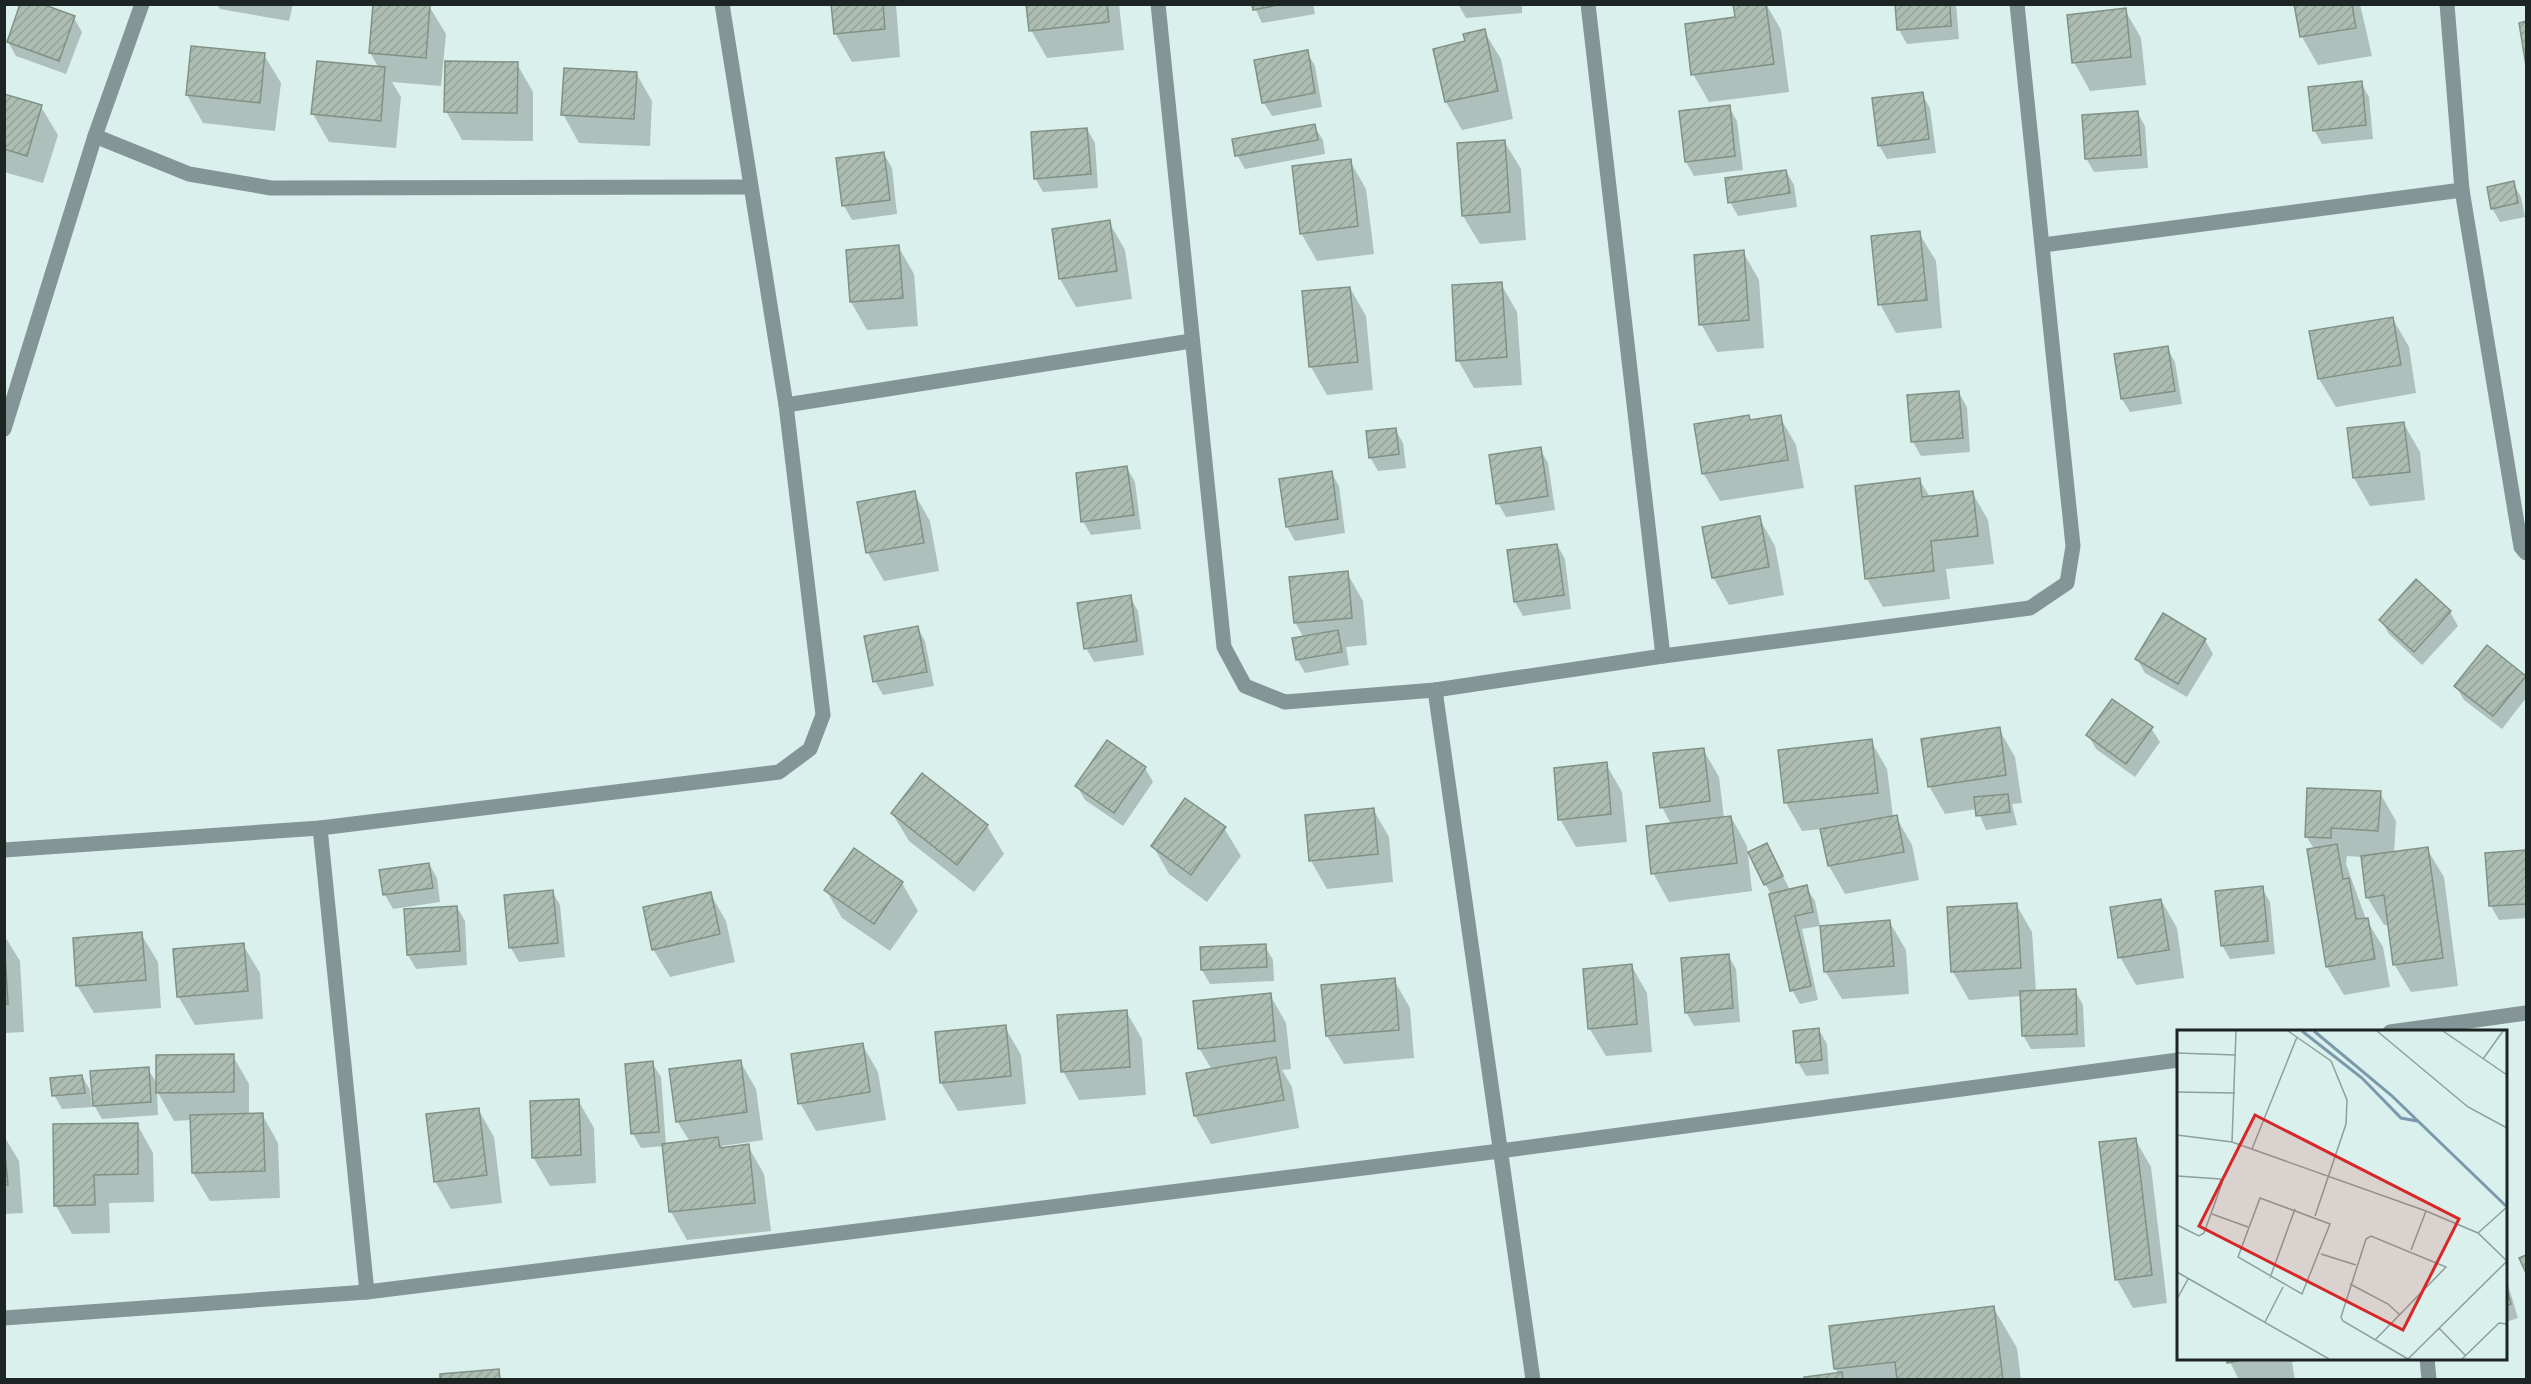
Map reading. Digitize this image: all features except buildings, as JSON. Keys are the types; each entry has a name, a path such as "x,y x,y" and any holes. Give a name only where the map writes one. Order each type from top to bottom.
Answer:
{"street":[{"path":"4,429 95,136 142,4"},
{"path":"4,850 320,828 779,772 810,748 823,715 786,405 722,4"},
{"path":"1158,4 1224,647 1245,686 1285,702 1435,690 2030,608 2067,583 2073,546 2017,4"},
{"path":"1588,4 1663,657"},
{"path":"2447,4 2462,190 2521,547 2526,553"},
{"path":"95,136 189,174 271,188 750,187"},
{"path":"2043,245 2462,190"},
{"path":"786,405 1191,341"},
{"path":"1435,690 1533,1380"},
{"path":"320,828 367,1292"},
{"path":"2402,1030 2526,1013"},
{"path":"4,1318 367,1292 1500,1151 2177,1060"},
{"path":"2427,1360 2429,1380"}]}
